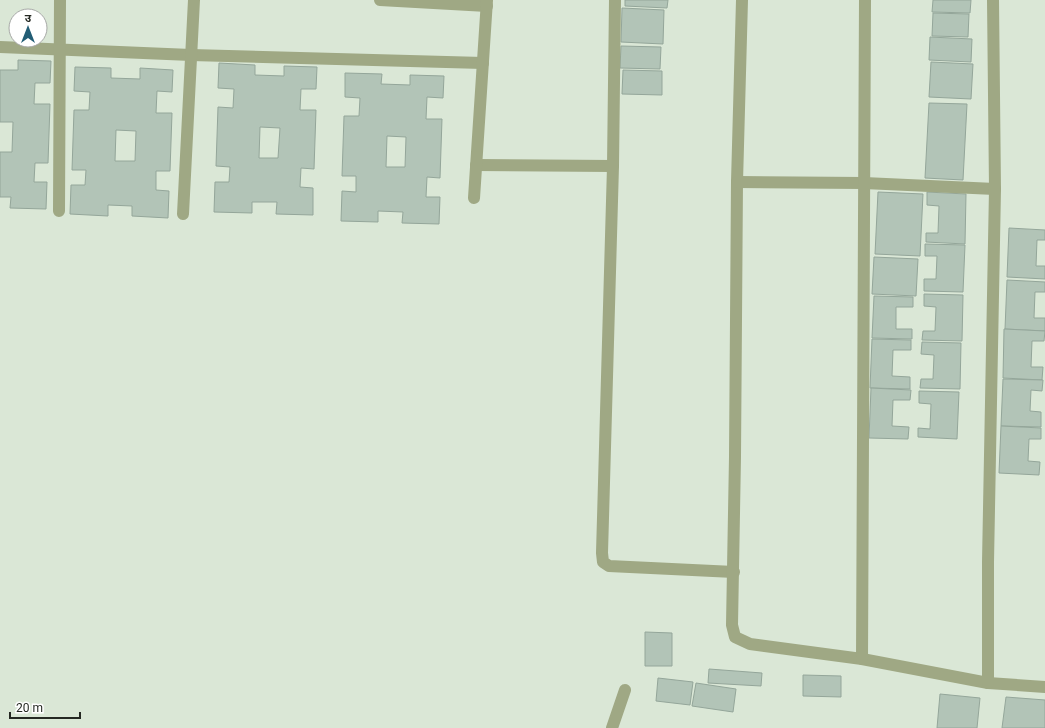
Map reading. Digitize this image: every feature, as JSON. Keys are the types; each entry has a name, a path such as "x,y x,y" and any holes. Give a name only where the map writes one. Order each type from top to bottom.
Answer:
{"street":[{"path":"59,211 60,0"},
{"path":"183,214 194,0"},
{"path":"380,0 487,3 474,198"},
{"path":"615,0 613,166 602,553 603,562 609,566 734,572"},
{"path":"742,0 737,182 734,572 732,625 735,637 750,644 862,660 988,684 1045,687"},
{"path":"862,660 865,0"},
{"path":"988,684 988,562 995,188 993,0"},
{"path":"0,47 191,55 483,63"},
{"path":"476,165 613,166"},
{"path":"737,182 864,183 995,188"},
{"path":"612,728 625,690"}],"building":[{"path":"625,0 668,0 667,8 625,6"},
{"path":"933,0 971,0 970,13 932,12"},
{"path":"622,8 664,10 663,44 621,42"},
{"path":"933,13 969,14 968,37 932,36"},
{"path":"930,37 972,39 971,62 929,60"},
{"path":"621,46 661,47 660,69 620,68"},
{"path":"18,60 51,61 50,83 35,83 34,104 50,104 48,163 35,163 34,182 47,182 46,209 10,208 11,197 0,197 0,152 12,152 13,122 0,122 0,70 18,70"},
{"path":"931,62 973,64 971,99 929,97"},
{"path":"219,63 255,65 255,75 284,76 284,66 317,67 316,89 301,89 300,110 316,110 314,169 301,168 300,187 313,188 313,215 276,214 277,202 252,202 252,213 214,212 215,182 229,182 230,167 216,166 218,107 233,108 234,89 218,88","holes":["260,127 280,128 278,158 259,158"]},
{"path":"75,67 111,68 111,78 140,79 140,68 173,70 172,92 157,91 156,113 172,113 170,171 156,171 156,190 169,191 168,218 132,216 132,206 108,205 108,216 70,214 71,185 85,185 86,170 72,170 74,110 89,110 90,92 74,91","holes":["116,130 136,131 135,161 115,161"]},
{"path":"623,70 662,71 662,95 622,94"},
{"path":"345,73 382,74 381,84 410,85 410,75 444,76 443,98 427,97 426,119 442,119 440,178 427,177 426,197 440,197 439,224 402,223 403,212 378,211 378,222 341,221 342,191 356,192 356,176 342,176 344,116 359,116 360,98 345,97","holes":["387,136 406,137 405,167 386,167"]},
{"path":"929,103 967,104 963,180 925,178"},
{"path":"878,192 923,194 920,256 875,254"},
{"path":"927,192 966,194 965,244 926,242 926,233 938,233 939,206 927,205"},
{"path":"1009,228 1045,230 1045,240 1037,240 1036,266 1045,266 1045,279 1007,277"},
{"path":"925,244 965,245 963,292 924,291 924,279 936,279 937,256 925,256"},
{"path":"874,257 918,259 916,296 872,294"},
{"path":"1007,280 1045,282 1045,292 1035,292 1034,318 1045,318 1045,331 1005,329"},
{"path":"924,294 963,295 962,341 922,340 923,331 935,331 936,307 924,306"},
{"path":"874,296 913,297 913,307 896,307 896,329 912,329 912,339 872,338"},
{"path":"1004,329 1045,331 1044,341 1032,341 1031,367 1043,367 1042,380 1003,378"},
{"path":"872,339 911,340 911,350 893,350 892,376 910,377 910,389 870,388"},
{"path":"922,342 961,343 960,389 920,388 921,379 933,379 934,355 921,354"},
{"path":"1003,379 1043,380 1042,391 1031,390 1030,411 1041,412 1041,427 1001,426"},
{"path":"871,388 911,390 910,400 893,400 892,426 909,427 908,439 869,438"},
{"path":"919,391 959,392 957,439 918,437 918,428 930,429 931,404 919,403"},
{"path":"1001,426 1041,428 1041,439 1029,439 1028,461 1040,462 1039,475 999,473"},
{"path":"645,632 672,633 672,666 645,666"},
{"path":"709,669 762,673 761,686 708,683"},
{"path":"803,675 841,676 841,697 803,696"},
{"path":"658,678 693,682 690,705 656,701"},
{"path":"696,683 736,689 733,712 692,706"},
{"path":"940,694 980,698 977,728 937,728"},
{"path":"1006,697 1045,700 1045,728 1002,728"}]}
